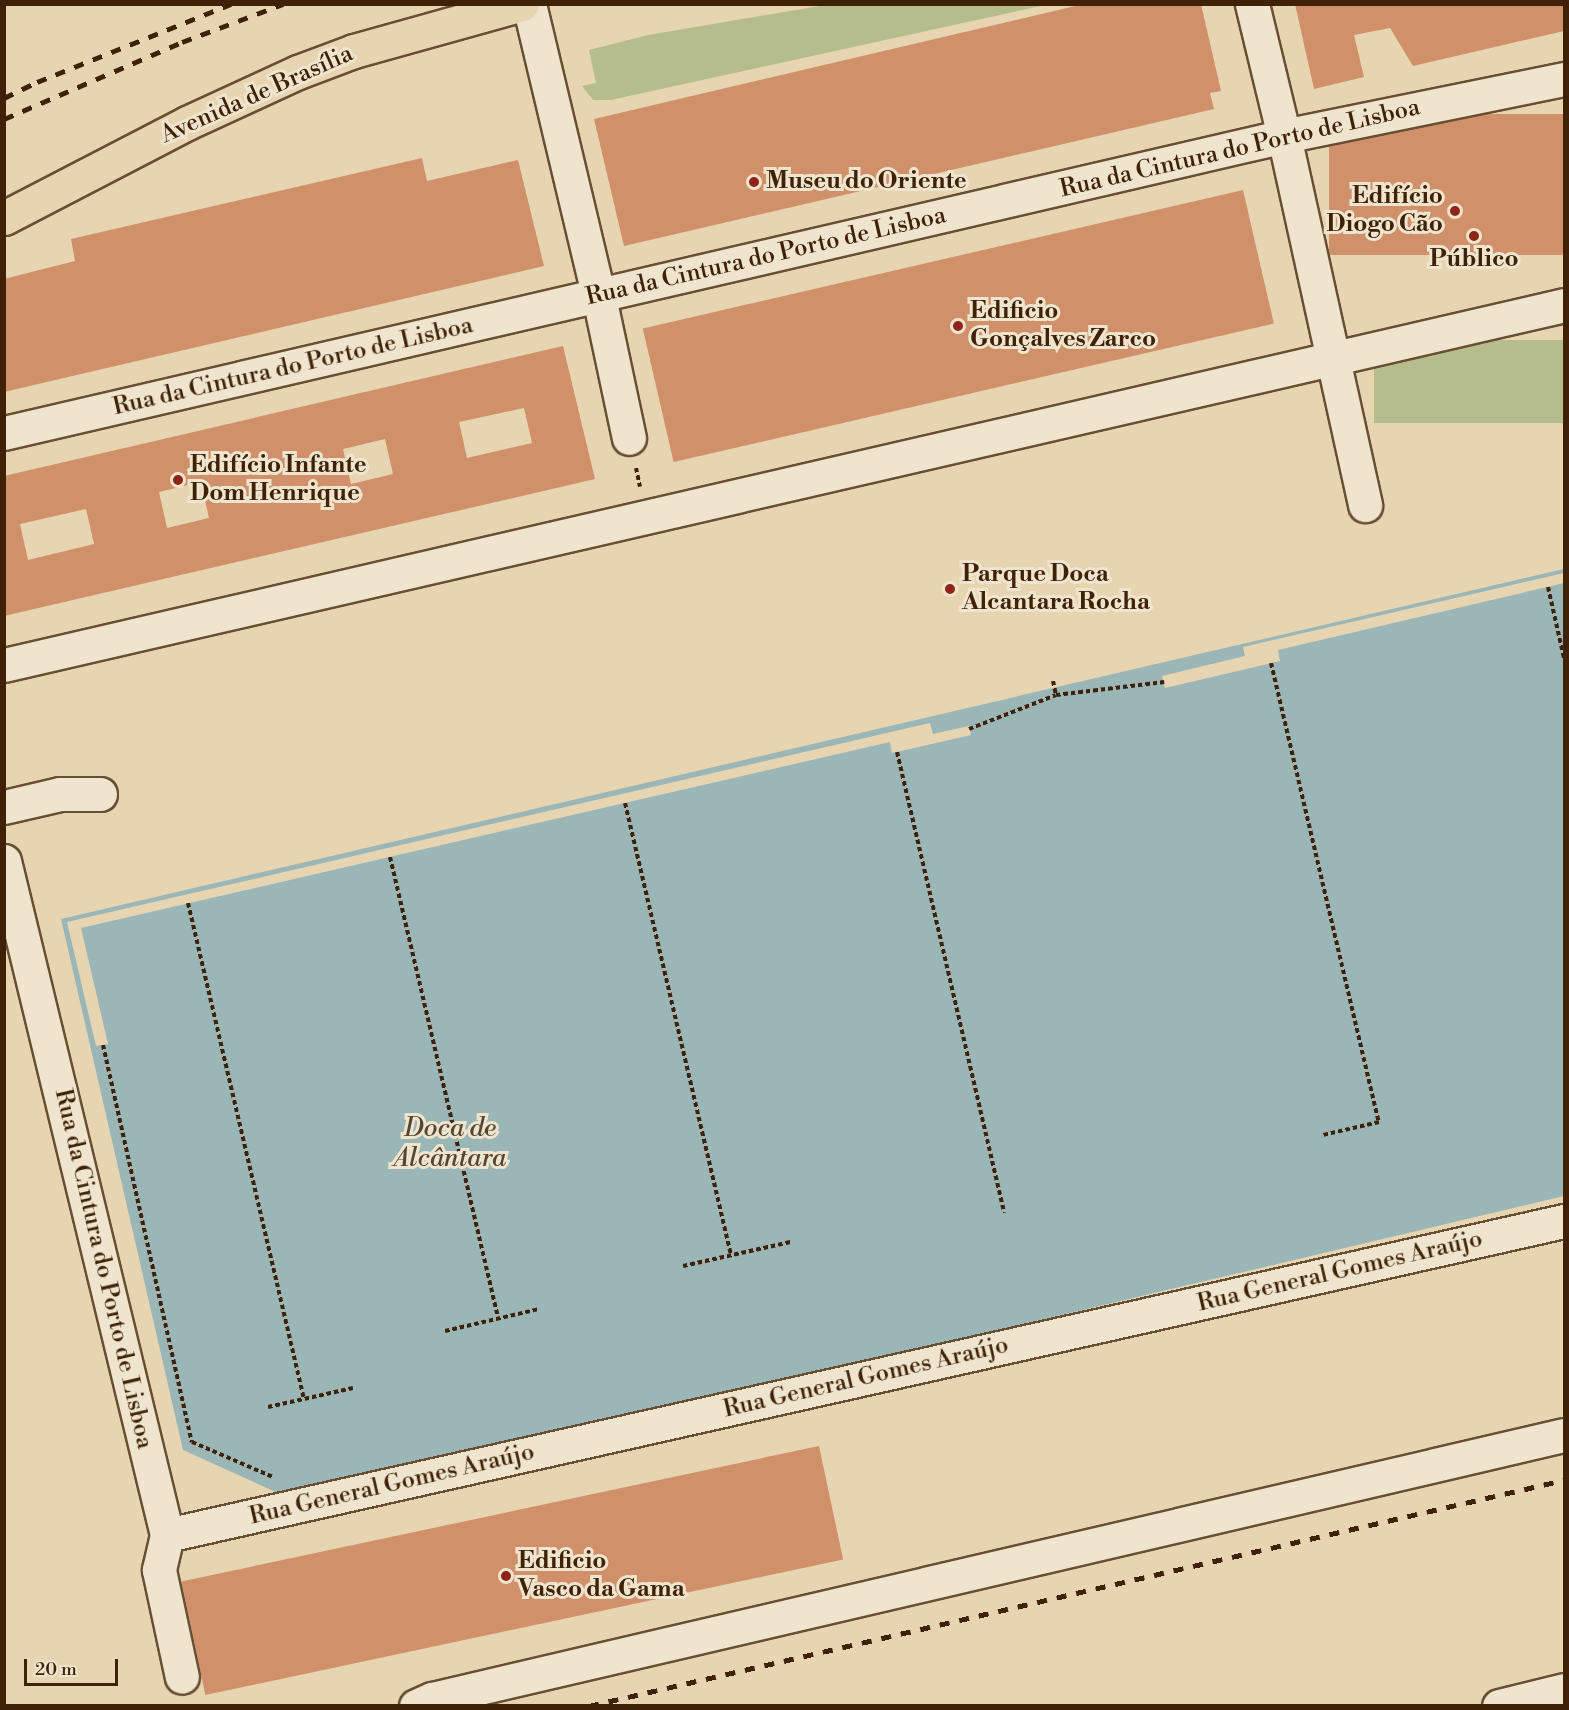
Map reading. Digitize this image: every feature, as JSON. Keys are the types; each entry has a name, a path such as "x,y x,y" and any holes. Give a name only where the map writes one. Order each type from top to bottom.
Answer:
{"main road":[{"name":"Avenida de Brasília","path":"4,219 187,123 298,72 354,51 522,4"}],"street":[{"path":"529,4 599,297 629,438"},
{"path":"1252,4 1284,136 1365,505"},
{"name":"Rua da Cintura do Porto de Lisboa","path":"4,433 599,297 1284,136 1564,80"},
{"path":"4,665 1564,305"},
{"path":"4,807 60,794 100,794"},
{"name":"Rua da Cintura do Porto de Lisboa","path":"4,861 167,1535 159,1570 182,1677"},
{"name":"Rua General Gomes Araújo","path":"167,1535 1564,1221"},
{"path":"416,1706 432,1700 1564,1435"},
{"path":"1499,1706 1564,1690"}],"path":[{"path":"629,438 647,517"},
{"path":"1548,587 1564,658"},
{"path":"1272,663 1379,1122 1323,1135"},
{"path":"1053,681 1056,695"},
{"path":"969,729 1056,695 1164,682"},
{"path":"897,752 1004,1213"},
{"path":"625,802 730,1255"},
{"path":"390,857 498,1319"},
{"path":"188,903 304,1399"},
{"path":"103,1045 192,1442 275,1478"},
{"path":"683,1266 790,1242"},
{"path":"445,1331 539,1309"},
{"path":"268,1407 353,1388"}],"green space":[{"path":"831,4 1045,5 611,100 593,100 582,86 596,83 589,50 648,35"},
{"path":"1374,340 1564,340 1564,423 1374,423"}],"water":[{"name":"Doca de Alcântara","path":"1564,569 1564,1196 289,1498 183,1450 61,919"}],"pier":[{"path":"1564,573 1564,583 1278,650 1280,661 1165,688 1162,676 1245,656 1243,647"},
{"path":"930,723 933,734 969,726 971,735 892,753 890,742 81,928 108,1044 96,1046 67,922"}],"building":[{"name":"Museu do Oriente","path":"1084,4 1201,4 1221,91 1210,93 1214,109 624,246 594,119"},
{"path":"1295,4 1564,4 1564,31 1413,66 1390,28 1354,35 1364,77 1314,89"},
{"name":"Edifício Diogo Cão","path":"1329,114 1564,114 1564,255 1329,255"},
{"path":"422,158 427,181 518,160 544,266 4,392 4,279 75,261 71,239"},
{"name":"Edificio Gonçalves Zarco","path":"1243,190 1274,323 674,462 643,329"},
{"name":"Edifício Infante Dom Henrique","path":"563,346 595,479 4,616 4,476","holes":["524,408 532,443 467,458 459,422","385,439 393,474 351,484 343,449","201,482 209,518 167,528 159,492","86,509 94,544 28,560 20,524"]},
{"name":"Edificio Vasco da Gama","path":"819,1446 843,1559 205,1695 181,1582"}],"railway":[{"path":"4,98 37,82 231,4"},
{"path":"4,119 182,42 283,4"},
{"path":"589,1706 1564,1480"}],"place":[{"name":"Museu do Oriente","path":"754,182"},
{"name":"Edifício Diogo Cão","path":"1455,211"},
{"name":"Público","path":"1474,236"},
{"name":"Edificio Gonçalves Zarco","path":"958,326"},
{"name":"Edifício Infante Dom Henrique","path":"178,480"},
{"name":"Parque Doca Alcantara Rocha","path":"950,589"},
{"name":"Edificio Vasco da Gama","path":"506,1576"}]}
